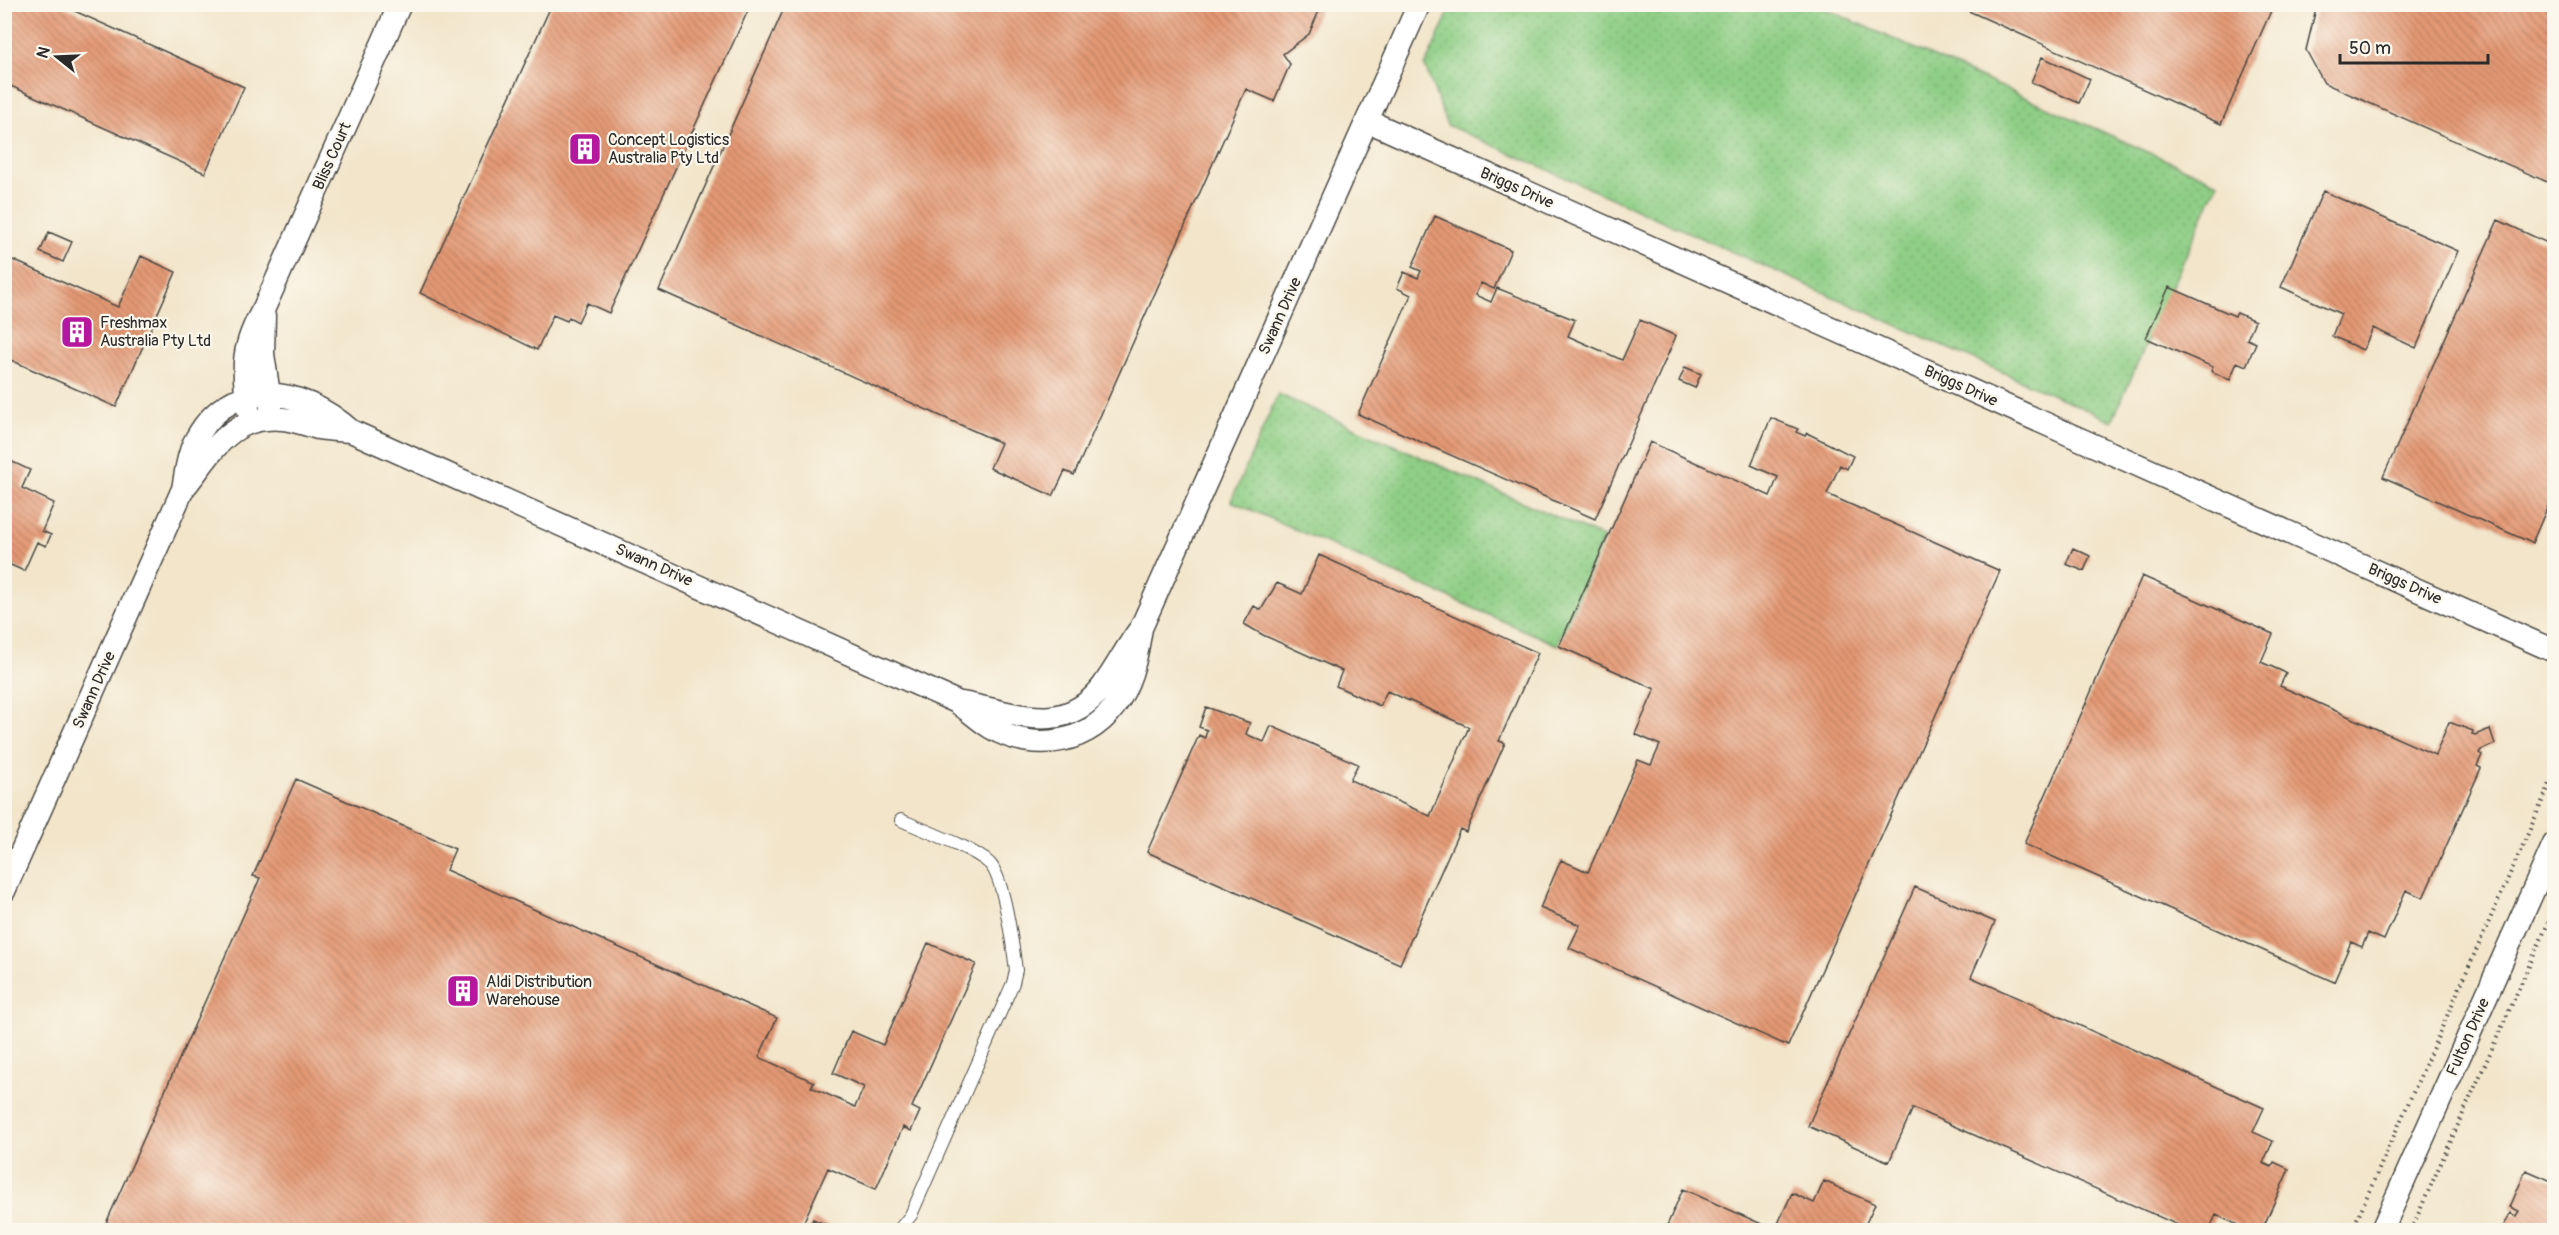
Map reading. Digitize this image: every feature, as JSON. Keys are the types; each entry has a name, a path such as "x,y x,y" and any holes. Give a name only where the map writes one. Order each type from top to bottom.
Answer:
{"street":[{"name":"Bliss Court","path":"250,422 244,371 247,342 400,4"},
{"name":"Swann Drive","path":"183,489 188,458 194,442 205,426 226,406 246,396 269,394 305,400 324,409 351,430 957,702 991,728 1020,739 1051,742 1074,738 1095,726 1120,698 1133,672 1142,628 1419,4"},
{"name":"Briggs Drive","path":"1368,121 2554,651"},
{"name":"Bliss Court","path":"264,308 263,354 273,418"},
{"name":"Swann Drive","path":"4,891 183,489 222,439 238,427 250,422 273,418 319,428 351,430"},
{"name":"Fulton Drive","path":"2382,1230 2554,844"}],"lane":[{"path":"899,1230 911,1215 1013,983 1016,970 1001,886 990,863 901,820"}],"path":[{"path":"2352,1230 2554,775"},
{"path":"2411,1230 2554,910"}],"green space":[{"path":"1452,5 1817,5 2218,183 2112,421 1447,125 1425,66"},
{"path":"1278,394 1604,538 1557,645 1231,501"}],"building":[{"path":"4,4 59,4 244,87 205,173 4,83"},
{"name":"Concept Logistics Australia Pty Ltd","path":"552,4 751,4 609,313 587,303 578,322 569,317 567,321 553,315 537,350 420,293"},
{"path":"786,4 1322,4 1309,34 1283,54 1290,64 1274,101 1246,89 1074,475 1065,471 1053,496 990,468 1001,443 659,290"},
{"path":"1953,4 2274,4 2221,124"},
{"path":"2317,4 2554,4 2554,185 2324,83 2306,50"},
{"path":"2042,57 2090,79 2079,103 2031,82"},
{"path":"2323,191 2458,251 2416,348 2373,328 2363,350 2332,336 2341,314 2281,287"},
{"path":"1435,216 1511,250 1494,289 1481,283 1475,295 1491,302 1497,288 1575,320 1568,336 1622,360 1640,320 1676,336 1595,519 1358,414 1411,295 1397,288 1404,272 1418,278 1421,271 1412,267"},
{"path":"2498,220 2554,246 2554,492 2532,543 2383,477"},
{"path":"49,232 72,242 63,262 40,252"},
{"name":"Freshmax Australia Pty Ltd","path":"4,256 118,307 141,256 176,272 116,407 4,357"},
{"path":"2169,287 2235,316 2237,313 2255,321 2247,339 2256,343 2246,366 2237,362 2230,380 2211,371 2213,367 2146,338"},
{"path":"1685,367 1701,374 1695,388 1679,381"},
{"path":"1771,418 1798,429 1796,432 1805,436 1807,433 1853,456 1847,469 1840,465 1827,494 2000,571 1788,1046 1569,948 1580,925 1540,908 1561,860 1588,872 1638,760 1651,765 1660,745 1635,734 1655,689 1559,646 1650,442 1770,496 1778,477 1751,465"},
{"path":"4,458 30,470 22,488 54,503 42,531 51,535 46,546 37,542 24,571 4,562"},
{"path":"2073,548 2090,556 2084,571 2066,564"},
{"path":"1319,555 1538,653 1499,741 1505,743 1466,832 1460,829 1400,964 1147,852 1199,735 1205,738 1207,730 1199,727 1206,707 1250,723 1246,734 1264,742 1271,726 1358,764 1350,780 1430,816 1469,727 1387,691 1380,706 1336,686 1342,671 1244,624 1254,606 1261,610 1277,583 1302,594"},
{"path":"2142,576 2273,634 2261,662 2286,673 2280,686 2435,755 2449,722 2473,731 2472,734 2475,735 2490,729 2495,744 2479,753 2482,755 2477,766 2481,768 2423,898 2406,890 2384,940 2368,933 2362,947 2351,942 2334,982 2024,844"},
{"name":"Aldi Distribution Warehouse","path":"296,779 455,849 446,870 777,1018 759,1057 814,1082 811,1087 855,1107 864,1087 833,1073 851,1031 883,1045 928,943 976,964 912,1107 920,1111 911,1131 903,1127 876,1189 828,1168 800,1230 103,1230 260,878 253,876"},
{"path":"1915,887 1995,922 1971,977 2264,1108 2253,1132 2273,1141 2263,1163 2272,1167 2274,1162 2289,1169 2262,1230 2233,1230 2236,1224 2216,1215 2209,1230 2189,1230 1913,1108 1889,1162 1808,1126"},
{"path":"2526,1170 2554,1182 2554,1230 2502,1230 2510,1213 2516,1216 2519,1211 2510,1207"},
{"path":"1824,1181 1875,1204 1865,1225 1877,1230 1775,1230 1792,1193 1814,1203"},
{"path":"1683,1189 1775,1230 1665,1230"},
{"path":"813,1219 838,1230 808,1230"}],"place":[{"name":"Concept Logistics Australia Pty Ltd","path":"585,149"},
{"name":"Freshmax Australia Pty Ltd","path":"77,332"},
{"name":"Aldi Distribution Warehouse","path":"463,991"}]}
